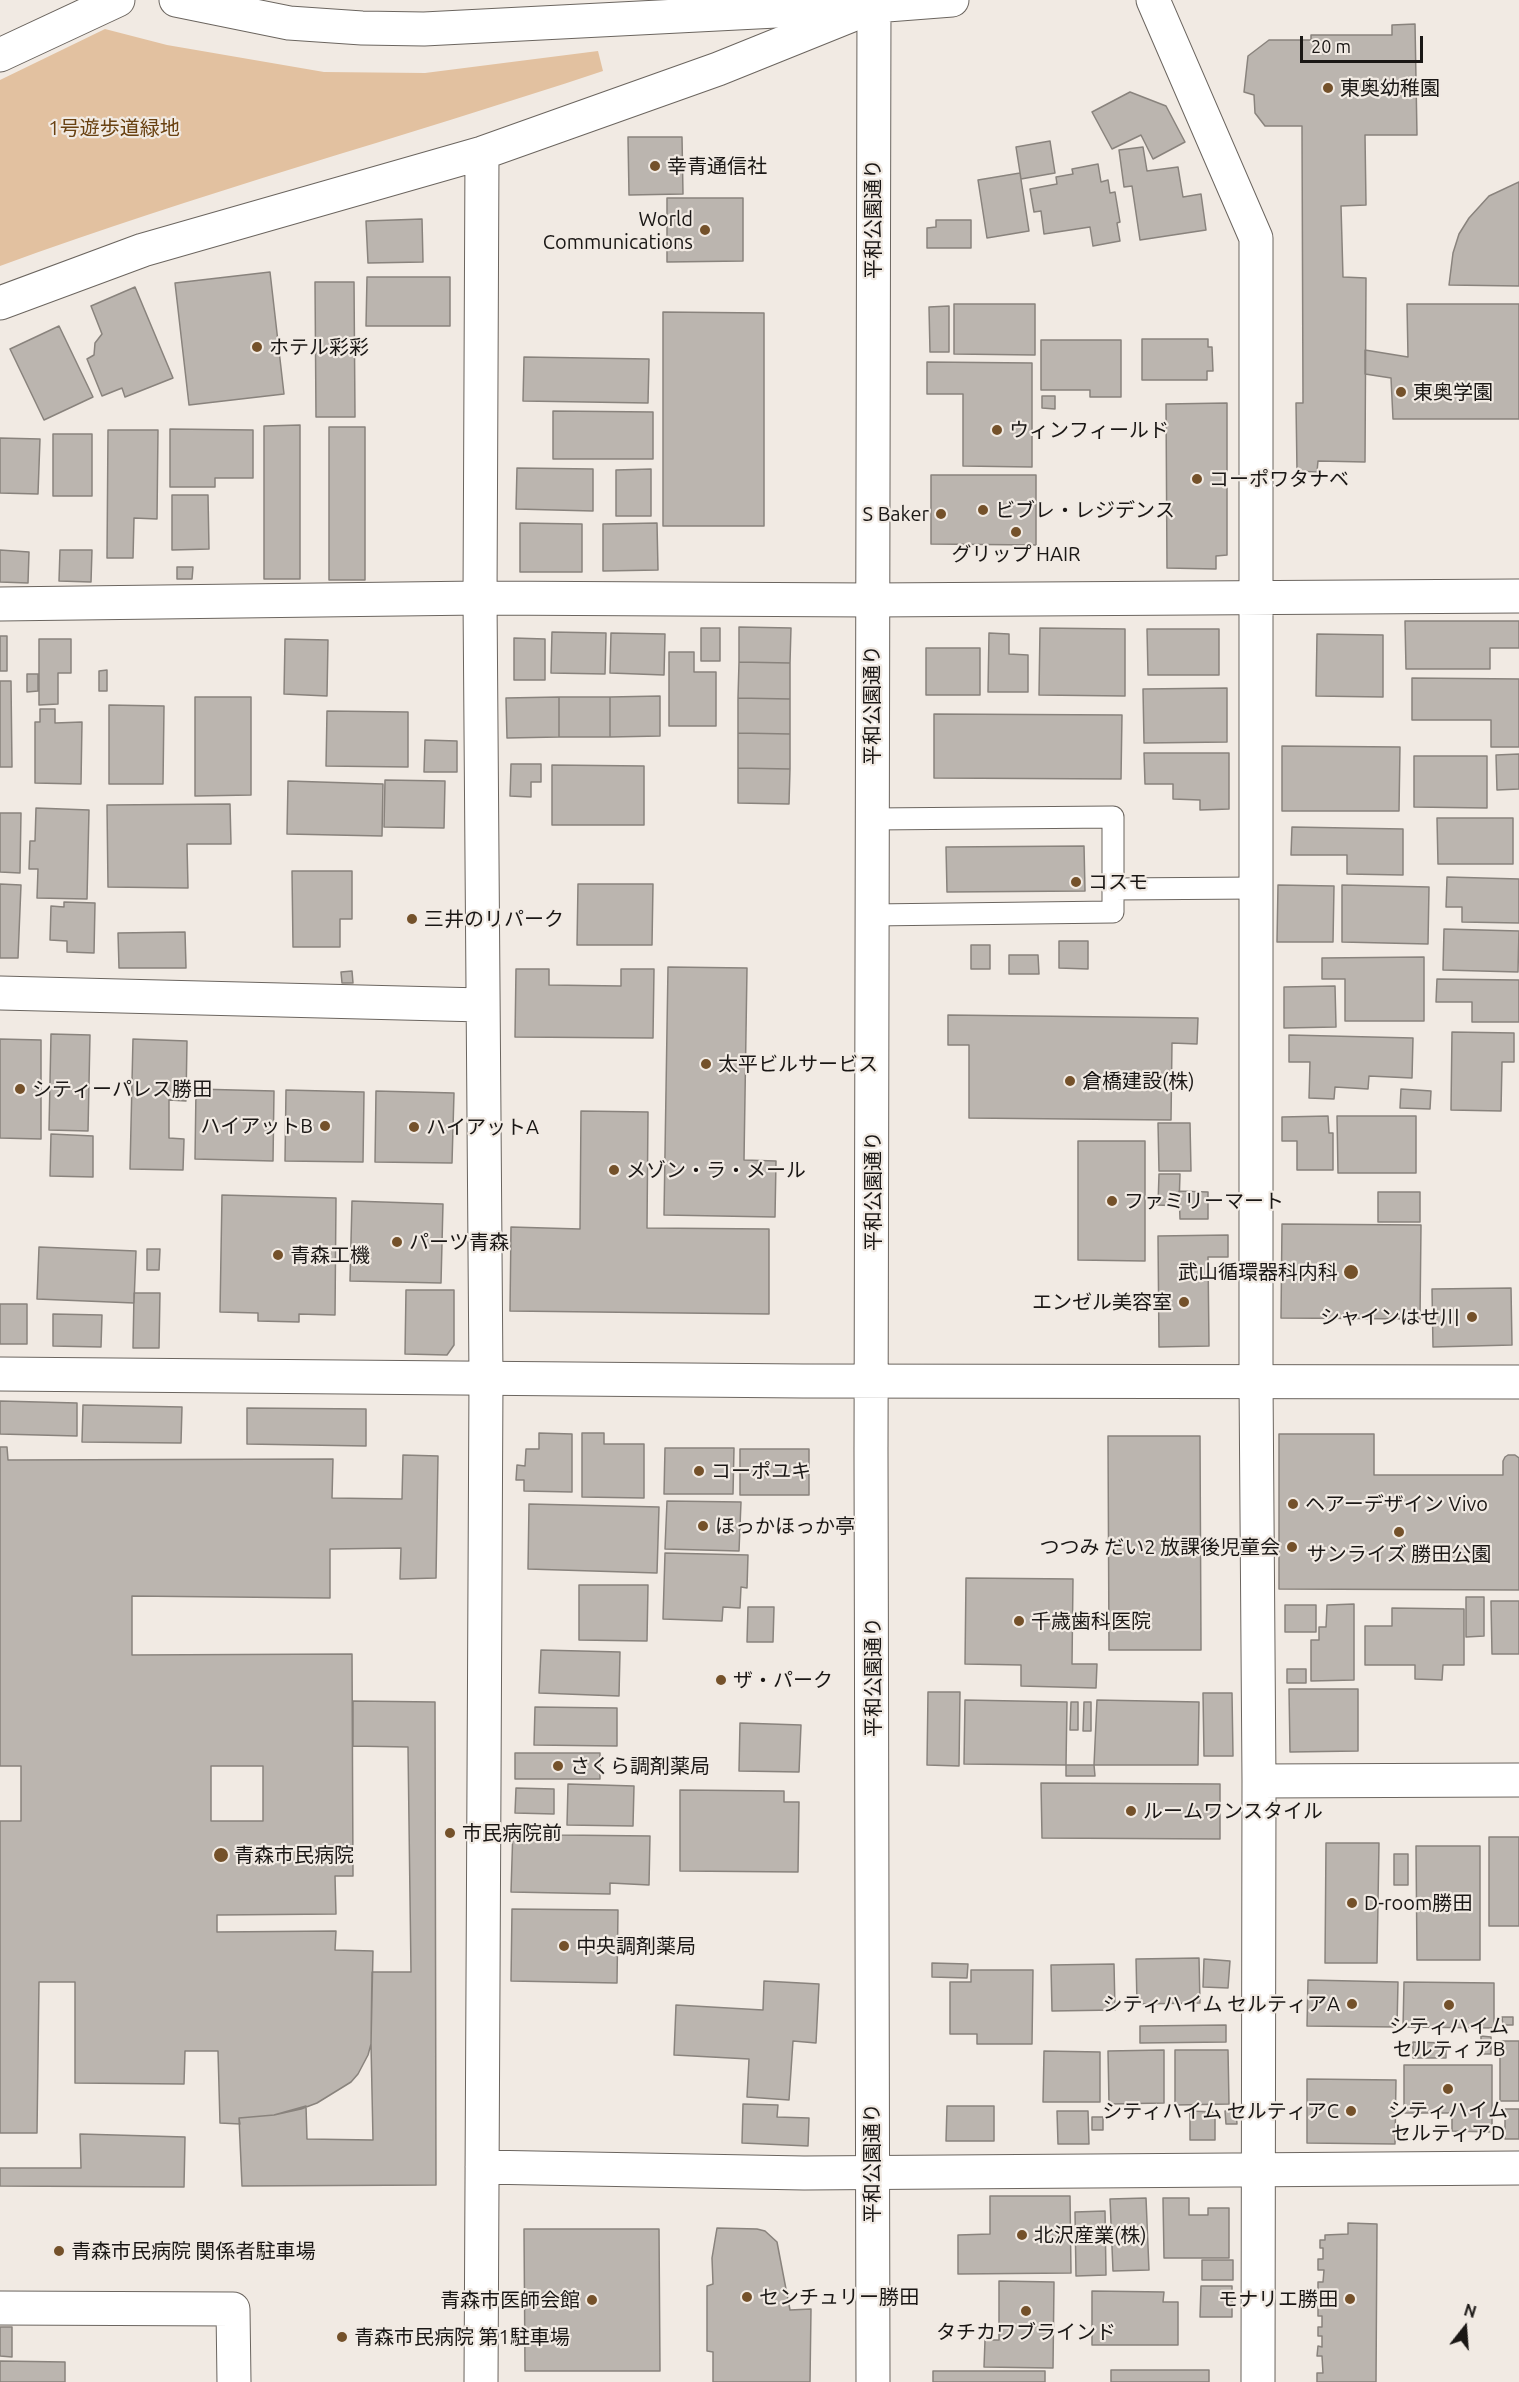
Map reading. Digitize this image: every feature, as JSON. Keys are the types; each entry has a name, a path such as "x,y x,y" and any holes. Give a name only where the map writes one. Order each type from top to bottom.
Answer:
{"street":[{"path":"0,55 118,0"},
{"path":"177,0 289,23 424,29 878,2 952,0"},
{"path":"1152,0 1257,238 1258,2382"},
{"path":"0,303 143,250 482,153 718,69 878,2"},
{"name":"平和公園通り","path":"873,2382 872,600 878,2"},
{"path":"481,2382 486,1379 480,598 482,153"},
{"path":"0,604 480,598 872,600 1519,596"},
{"path":"0,993 482,1005"},
{"path":"0,1374 486,1379 1519,1382"},
{"path":"1259,1781 1519,1780"},
{"path":"482,2167 804,2173 1519,2168"},
{"path":"0,2308 233,2309 234,2382"}],"lane":[{"path":"872,819 1113,817 1113,912 872,915"},
{"path":"1113,889 1257,888"}],"green space":[{"name":"1号遊歩道緑地","path":"105,29 167,45 324,72 425,73 598,51 603,71 149,214 0,266 0,80"}],"building":[{"path":"1415,24 1417,135 1365,135 1366,205 1341,206 1343,277 1366,278 1365,462 1318,461 1317,472 1297,471 1296,403 1303,403 1302,126 1265,126 1255,113 1254,95 1244,92 1248,56 1269,40 1311,40 1311,35 1392,35 1392,25"},
{"path":"1130,92 1166,106 1185,142 1153,159 1141,135 1112,149 1092,112"},
{"name":"幸青通信社","path":"628,137 682,137 683,194 629,195"},
{"path":"1050,141 1055,173 1021,179 1016,147"},
{"path":"1143,147 1147,171 1178,167 1183,197 1201,194 1206,230 1140,240 1132,186 1124,187 1119,150"},
{"path":"1098,164 1101,182 1108,180 1110,193 1115,192 1120,222 1117,223 1120,241 1093,246 1090,227 1044,234 1041,211 1034,212 1030,189 1057,184 1056,177 1073,174 1072,169"},
{"path":"1020,173 1029,231 987,238 978,180"},
{"path":"1519,182 1519,286 1449,285 1453,253 1459,234 1469,218 1489,196"},
{"name":"World Communications","path":"667,198 743,198 743,261 667,262"},
{"path":"422,219 423,262 368,263 366,221"},
{"path":"936,220 971,220 971,248 927,248 927,228 936,227"},
{"path":"270,272 284,394 189,405 175,283"},
{"path":"367,277 450,277 450,326 366,326"},
{"path":"315,282 354,282 355,417 316,417"},
{"path":"135,287 173,378 125,397 122,388 102,396 87,359 94,355 95,343 102,334 91,306"},
{"path":"954,304 1035,304 1035,355 954,354"},
{"path":"1407,304 1519,304 1519,419 1393,419 1391,378 1365,374 1365,350 1408,357"},
{"path":"949,306 949,352 930,352 929,307"},
{"path":"663,312 764,313 764,526 663,526"},
{"path":"59,326 93,397 44,420 10,349"},
{"path":"1142,339 1208,339 1208,347 1212,347 1213,371 1207,371 1207,380 1142,380"},
{"path":"1041,340 1121,340 1121,397 1090,397 1090,390 1041,390"},
{"path":"524,357 649,359 648,403 523,401"},
{"name":"ウィンフィールド","path":"927,362 1032,363 1032,467 963,466 963,394 927,394"},
{"path":"1042,396 1055,396 1055,409 1042,408"},
{"name":"コーポワタナベ","path":"1227,403 1227,555 1216,556 1216,569 1167,568 1166,404"},
{"path":"553,411 653,412 653,459 553,459"},
{"path":"300,425 300,579 264,579 264,426"},
{"path":"329,427 365,427 365,580 329,580"},
{"path":"170,429 253,430 253,478 215,478 215,487 170,487"},
{"path":"108,430 158,430 157,519 134,518 133,558 107,558"},
{"path":"53,434 92,434 92,496 53,496"},
{"path":"0,438 40,439 38,494 0,493"},
{"path":"517,468 593,469 593,511 516,509"},
{"path":"651,469 651,516 616,516 616,470"},
{"name":"ビブレ・レジデンス","path":"931,475 1036,475 1036,545 931,544"},
{"path":"172,495 208,495 209,549 172,550"},
{"path":"520,523 582,524 582,572 520,572"},
{"path":"657,523 658,570 603,571 603,524"},
{"path":"0,550 29,552 28,583 0,582"},
{"path":"60,550 92,550 91,582 59,581"},
{"path":"177,567 193,567 192,579 177,579"},
{"path":"1405,621 1519,621 1519,648 1490,648 1490,669 1406,669"},
{"path":"739,627 791,628 790,663 739,662"},
{"path":"701,628 720,628 720,661 701,661"},
{"path":"1040,628 1125,629 1125,696 1039,695"},
{"path":"1147,629 1219,629 1219,675 1148,675"},
{"path":"552,632 606,633 605,674 551,673"},
{"path":"611,633 665,634 664,675 610,673"},
{"path":"989,633 1009,634 1009,654 1028,655 1028,692 988,692"},
{"path":"1317,634 1383,635 1383,697 1316,696"},
{"path":"0,636 7,636 7,671 0,671"},
{"path":"514,638 545,639 545,680 514,680"},
{"path":"39,639 71,639 71,673 58,673 58,704 39,705"},
{"path":"285,639 328,640 327,696 284,694"},
{"path":"926,648 980,648 980,695 926,695"},
{"path":"669,652 694,652 694,672 716,672 716,726 669,726"},
{"path":"739,662 790,663 790,699 738,698"},
{"path":"107,670 107,691 99,691 99,671"},
{"path":"27,674 38,674 38,691 27,692"},
{"path":"1412,678 1519,679 1519,747 1491,747 1491,720 1412,720"},
{"path":"0,681 11,681 12,767 0,767"},
{"path":"1227,688 1227,742 1144,743 1143,689"},
{"path":"660,696 660,736 610,737 610,697"},
{"path":"195,697 251,697 251,795 195,796"},
{"path":"559,697 559,737 507,738 506,698"},
{"path":"559,697 610,697 610,737 559,737"},
{"path":"738,698 790,699 790,734 738,733"},
{"path":"109,705 164,706 163,784 109,784"},
{"path":"40,709 55,709 55,723 82,722 81,784 35,783 35,722 40,722"},
{"path":"327,711 408,712 408,767 326,766"},
{"path":"934,714 1122,715 1121,779 934,778"},
{"path":"738,733 790,734 790,769 738,768"},
{"path":"425,740 457,741 457,772 424,772"},
{"path":"1282,746 1400,747 1399,811 1282,811"},
{"path":"1144,753 1229,753 1229,809 1200,810 1200,800 1173,799 1173,784 1145,784"},
{"path":"1519,754 1519,789 1497,790 1496,755"},
{"path":"1414,756 1487,756 1487,808 1414,807"},
{"path":"511,764 541,764 541,782 531,782 531,797 510,796"},
{"path":"552,765 644,766 644,825 552,825"},
{"path":"738,768 790,769 789,804 738,803"},
{"path":"385,780 445,781 444,828 384,827"},
{"path":"288,781 383,784 382,836 287,834"},
{"path":"230,804 231,844 187,844 188,888 108,887 107,805"},
{"path":"36,808 89,810 87,899 37,898 38,869 29,869 30,841 35,841"},
{"path":"0,813 21,813 20,873 0,872"},
{"path":"1437,818 1513,818 1513,864 1438,864"},
{"path":"1292,827 1403,829 1403,875 1347,874 1347,855 1291,855"},
{"path":"1084,846 1085,891 947,892 946,847"},
{"path":"292,871 352,871 352,919 340,919 340,947 293,947"},
{"path":"1447,877 1519,879 1519,923 1462,922 1462,907 1446,907"},
{"path":"0,884 21,885 18,958 0,958"},
{"path":"578,884 653,884 652,945 577,945"},
{"path":"1278,885 1334,886 1333,942 1277,942"},
{"path":"1342,885 1429,887 1428,944 1342,942"},
{"path":"64,902 95,903 94,953 67,952 67,941 50,940 51,906 64,907"},
{"path":"1444,929 1519,931 1518,972 1443,970"},
{"path":"185,932 186,968 119,968 118,933"},
{"path":"1059,941 1088,941 1088,969 1059,968"},
{"path":"971,945 990,945 990,969 971,969"},
{"path":"1009,955 1038,955 1039,974 1009,974"},
{"path":"1424,957 1424,1021 1345,1021 1345,979 1322,979 1322,958"},
{"name":"太平ビルサービス","path":"668,967 747,968 744,1160 776,1161 775,1217 664,1215"},
{"path":"516,969 549,969 549,985 621,986 621,969 654,969 653,1038 515,1037"},
{"path":"352,971 353,983 342,983 341,972"},
{"path":"1437,979 1519,980 1519,1022 1472,1022 1472,1002 1436,1002"},
{"path":"1335,986 1336,1027 1284,1028 1284,987"},
{"name":"倉橋建設(株)","path":"948,1015 1198,1018 1197,1044 1172,1043 1171,1120 969,1118 969,1045 948,1045"},
{"path":"1452,1032 1514,1033 1514,1062 1502,1062 1501,1111 1451,1110"},
{"path":"51,1034 90,1035 88,1131 49,1130"},
{"path":"1289,1035 1413,1038 1412,1078 1369,1076 1368,1089 1335,1087 1334,1099 1309,1098 1310,1062 1289,1062"},
{"name":"シティーパレス勝田","path":"0,1039 41,1040 41,1139 0,1138"},
{"path":"133,1039 187,1041 186,1101 169,1100 169,1138 184,1139 183,1170 130,1169"},
{"path":"196,1089 274,1091 273,1161 195,1159"},
{"path":"1401,1089 1431,1091 1430,1109 1400,1108"},
{"name":"ハイアットB","path":"286,1090 364,1092 363,1162 285,1161"},
{"name":"ハイアットA","path":"376,1091 454,1093 452,1163 375,1162"},
{"name":"メゾン・ラ・メール","path":"581,1111 648,1112 647,1228 769,1229 769,1314 510,1311 511,1227 580,1229"},
{"path":"1328,1116 1329,1133 1333,1133 1333,1170 1297,1170 1297,1141 1282,1141 1282,1117"},
{"path":"1337,1116 1416,1116 1416,1173 1338,1173"},
{"path":"1158,1123 1190,1123 1191,1171 1159,1171"},
{"path":"51,1134 93,1136 93,1177 50,1176"},
{"name":"ファミリーマート","path":"1078,1141 1145,1141 1145,1261 1078,1260"},
{"path":"1159,1174 1180,1174 1179,1206 1158,1205"},
{"path":"1179,1191 1208,1192 1208,1219 1180,1219"},
{"path":"1378,1192 1420,1192 1420,1222 1378,1222"},
{"name":"青森工機","path":"222,1195 336,1198 335,1315 299,1314 299,1322 258,1321 258,1313 220,1312"},
{"name":"パーツ青森","path":"352,1201 443,1204 441,1283 350,1281"},
{"name":"武山循環器科内科","path":"1282,1224 1421,1225 1420,1319 1281,1318"},
{"name":"エンゼル美容室","path":"1228,1235 1228,1257 1208,1257 1209,1346 1159,1347 1158,1236"},
{"path":"39,1247 136,1251 134,1303 37,1299"},
{"path":"147,1249 160,1249 159,1270 147,1270"},
{"name":"シャインはせ川","path":"1511,1288 1512,1345 1433,1347 1432,1289"},
{"path":"406,1290 454,1290 454,1345 447,1355 405,1354"},
{"path":"134,1293 160,1293 159,1348 133,1348"},
{"path":"0,1304 27,1304 27,1344 0,1344"},
{"path":"53,1314 102,1315 101,1347 53,1346"},
{"path":"0,1401 77,1403 77,1436 0,1434"},
{"path":"83,1405 182,1407 181,1443 82,1442"},
{"path":"247,1408 366,1409 366,1446 247,1444"},
{"path":"539,1433 572,1434 572,1492 524,1491 524,1480 516,1480 517,1465 525,1466 526,1449 539,1449"},
{"path":"582,1433 604,1433 604,1444 644,1444 644,1498 582,1497"},
{"name":"サンライズ 勝田公園","path":"1279,1434 1374,1434 1374,1475 1503,1475 1505,1457 1515,1455 1519,1458 1519,1590 1279,1589"},
{"path":"1108,1436 1200,1436 1201,1650 1109,1650"},
{"path":"0,1447 7,1447 8,1460 333,1459 332,1498 402,1499 403,1455 438,1456 436,1578 400,1579 401,1548 330,1549 330,1598 132,1596 132,1655 352,1654 353,1876 335,1876 336,1914 217,1915 217,1932 336,1931 335,1950 373,1951 371,2044 358,2074 351,2082 317,2103 274,2115 239,2118 240,2124 220,2123 218,2051 185,2051 184,2084 75,2083 75,1982 39,1982 37,2133 0,2133 0,1821 21,1821 21,1766 0,1766","holes":["211,1766 263,1766 263,1821 211,1821"]},
{"name":"コーポユキ","path":"665,1448 734,1448 733,1494 664,1494"},
{"path":"740,1449 809,1449 809,1495 740,1495"},
{"name":"ほっかほっか亭","path":"667,1501 741,1502 739,1551 665,1549"},
{"path":"529,1504 659,1507 657,1573 528,1569"},
{"path":"665,1553 748,1555 747,1588 741,1587 740,1608 723,1607 722,1621 663,1619"},
{"name":"千歳歯科医院","path":"966,1578 1073,1579 1072,1664 1097,1664 1096,1688 1021,1686 1021,1665 965,1664"},
{"path":"579,1585 648,1585 647,1641 579,1640"},
{"path":"1466,1597 1484,1597 1484,1636 1466,1637"},
{"path":"1491,1601 1519,1601 1519,1654 1492,1654"},
{"path":"1354,1604 1354,1680 1311,1681 1311,1640 1319,1640 1319,1627 1326,1627 1327,1605"},
{"path":"1285,1605 1316,1605 1316,1632 1285,1632"},
{"path":"748,1607 774,1607 773,1642 747,1642"},
{"path":"1392,1608 1464,1609 1464,1665 1443,1665 1442,1680 1415,1679 1415,1665 1365,1665 1365,1626 1392,1626"},
{"path":"541,1650 620,1652 619,1696 539,1693"},
{"path":"1287,1669 1306,1669 1306,1683 1287,1683"},
{"path":"1289,1689 1358,1689 1358,1751 1290,1752"},
{"path":"928,1692 960,1692 959,1766 927,1765"},
{"path":"1203,1693 1232,1693 1233,1756 1204,1756"},
{"path":"965,1700 1067,1702 1066,1765 964,1764"},
{"path":"1097,1700 1199,1702 1198,1765 1094,1765"},
{"path":"353,1701 435,1702 436,2185 242,2186 239,2118 274,2115 306,2106 307,2139 373,2140 372,1972 411,1972 408,1747 353,1746"},
{"path":"1071,1702 1078,1702 1078,1730 1070,1730"},
{"path":"1084,1702 1091,1702 1091,1731 1083,1731"},
{"path":"535,1707 617,1708 617,1746 534,1745"},
{"path":"740,1723 801,1725 799,1772 739,1771"},
{"name":"さくら調剤薬局","path":"515,1753 600,1753 600,1779 515,1779"},
{"path":"1066,1765 1094,1765 1095,1776 1066,1776"},
{"name":"ルームワンスタイル","path":"1041,1783 1220,1784 1220,1839 1042,1838"},
{"path":"568,1784 634,1786 633,1826 567,1825"},
{"path":"516,1788 554,1789 554,1814 515,1813"},
{"path":"680,1790 784,1791 784,1802 799,1802 798,1872 680,1871"},
{"path":"513,1828 560,1829 560,1835 650,1836 649,1885 610,1883 610,1894 511,1892"},
{"path":"1489,1837 1519,1837 1519,1926 1489,1926"},
{"name":"D-room勝田","path":"1326,1843 1379,1843 1377,1963 1325,1963"},
{"path":"1416,1846 1480,1846 1480,1960 1417,1960"},
{"path":"1394,1854 1408,1854 1408,1885 1394,1885"},
{"name":"中央調剤薬局","path":"512,1909 618,1910 617,1983 511,1981"},
{"path":"1199,1958 1200,2003 1137,2004 1136,1959"},
{"path":"1204,1959 1230,1961 1228,1988 1203,1987"},
{"path":"932,1963 968,1964 967,1978 932,1977"},
{"path":"1114,1964 1115,2010 1052,2011 1051,1965"},
{"path":"971,1970 1033,1970 1032,2044 977,2044 977,2034 950,2034 950,1982 971,1982"},
{"name":"シティハイム セルティアA","path":"1308,1980 1398,1982 1397,2027 1307,2026"},
{"path":"764,1981 819,1984 816,2043 793,2041 789,2100 747,2097 749,2059 674,2055 676,2005 763,2010"},
{"name":"シティハイム セルティアB","path":"1404,1982 1494,1983 1494,2028 1403,2027"},
{"path":"1502,2017 1513,2017 1513,2025 1503,2025"},
{"path":"1226,2025 1226,2042 1140,2043 1140,2026"},
{"path":"1481,2036 1491,2037 1491,2054 1481,2054"},
{"path":"1500,2041 1519,2041 1519,2101 1500,2101"},
{"path":"1413,2042 1446,2043 1446,2058 1413,2058"},
{"path":"1164,2050 1164,2103 1109,2104 1108,2051"},
{"path":"1175,2050 1228,2050 1229,2104 1175,2105"},
{"path":"1044,2051 1100,2052 1100,2102 1043,2102"},
{"name":"シティハイム セルティアD","path":"1404,2065 1492,2065 1492,2132 1452,2131 1452,2113 1404,2113"},
{"name":"シティハイム セルティアC","path":"1307,2079 1396,2080 1395,2144 1307,2143"},
{"path":"743,2104 778,2105 777,2117 809,2118 808,2146 742,2143"},
{"path":"947,2106 994,2106 994,2141 946,2141"},
{"path":"1505,2109 1519,2109 1519,2139 1505,2139"},
{"path":"1057,2111 1088,2111 1089,2144 1058,2144"},
{"path":"1190,2111 1215,2112 1215,2140 1190,2140"},
{"path":"1225,2111 1236,2111 1237,2124 1226,2124"},
{"path":"1092,2117 1103,2117 1103,2130 1092,2130"},
{"path":"80,2134 185,2137 184,2187 0,2186 0,2168 81,2168"},
{"name":"北沢産業(株)","path":"990,2196 1070,2196 1071,2273 958,2274 958,2235 990,2234"},
{"path":"1146,2198 1149,2270 1113,2271 1110,2199"},
{"path":"1163,2198 1189,2198 1189,2215 1208,2215 1208,2208 1229,2208 1229,2258 1164,2258"},
{"path":"1105,2211 1106,2275 1076,2276 1075,2212"},
{"name":"モナリエ勝田","path":"1348,2223 1377,2224 1376,2382 1317,2382 1317,2373 1323,2373 1322,2356 1317,2356 1318,2346 1322,2347 1322,2336 1318,2336 1318,2327 1322,2327 1322,2316 1318,2316 1318,2306 1323,2306 1324,2291 1318,2291 1318,2282 1323,2282 1324,2270 1318,2270 1318,2259 1323,2259 1320,2240 1325,2240 1325,2235 1348,2234"},
{"name":"センチュリー勝田","path":"717,2228 757,2229 765,2231 777,2242 790,2310 811,2309 810,2382 713,2382 713,2352 707,2351 707,2286 713,2284 712,2258"},
{"name":"青森市医師会館","path":"524,2229 659,2229 660,2371 525,2371"},
{"path":"1202,2260 1233,2260 1233,2280 1202,2280"},
{"name":"タチカワブラインド","path":"999,2281 1054,2282 1053,2368 984,2367 985,2340 999,2340"},
{"path":"1201,2286 1232,2286 1232,2317 1200,2317"},
{"path":"1092,2291 1164,2292 1163,2302 1178,2302 1178,2345 1092,2345"},
{"path":"0,2327 12,2327 12,2357 0,2356"},
{"path":"0,2361 65,2362 65,2382 0,2382"},
{"path":"1111,2370 1209,2370 1209,2382 1111,2382"},
{"path":"933,2371 1045,2371 1045,2382 933,2382"}],"place":[{"name":"東奥幼稚園","path":"1328,88"},
{"name":"幸青通信社","path":"655,166"},
{"name":"World Communications","path":"705,230"},
{"name":"ホテル彩彩","path":"257,347"},
{"name":"東奥学園","path":"1401,392"},
{"name":"ウィンフィールド","path":"997,430"},
{"name":"コーポワタナベ","path":"1197,479"},
{"name":"ビブレ・レジデンス","path":"983,510"},
{"name":"S Baker","path":"941,514"},
{"name":"グリップ HAIR","path":"1016,532"},
{"name":"コスモ","path":"1076,882"},
{"name":"三井のリパーク","path":"412,919"},
{"name":"太平ビルサービス","path":"706,1064"},
{"name":"倉橋建設(株)","path":"1070,1081"},
{"name":"シティーパレス勝田","path":"20,1089"},
{"name":"ハイアットB","path":"325,1126"},
{"name":"ハイアットA","path":"414,1127"},
{"name":"メゾン・ラ・メール","path":"614,1170"},
{"name":"ファミリーマート","path":"1112,1201"},
{"name":"パーツ青森","path":"397,1242"},
{"name":"青森工機","path":"278,1255"},
{"name":"武山循環器科内科","path":"1351,1272"},
{"name":"エンゼル美容室","path":"1184,1302"},
{"name":"シャインはせ川","path":"1472,1317"},
{"name":"コーポユキ","path":"699,1471"},
{"name":"ヘアーデザイン Vivo","path":"1293,1504"},
{"name":"ほっかほっか亭","path":"703,1526"},
{"name":"サンライズ 勝田公園","path":"1399,1532"},
{"name":"つつみ だい2 放課後児童会","path":"1292,1547"},
{"name":"千歳歯科医院","path":"1019,1621"},
{"name":"ザ・パーク","path":"721,1680"},
{"name":"さくら調剤薬局","path":"558,1766"},
{"name":"ルームワンスタイル","path":"1131,1811"},
{"name":"市民病院前","path":"450,1833"},
{"name":"青森市民病院","path":"221,1855"},
{"name":"D-room勝田","path":"1352,1903"},
{"name":"中央調剤薬局","path":"564,1946"},
{"name":"シティハイム セルティアA","path":"1352,2004"},
{"name":"シティハイム セルティアB","path":"1449,2005"},
{"name":"シティハイム セルティアD","path":"1448,2089"},
{"name":"シティハイム セルティアC","path":"1351,2111"},
{"name":"北沢産業(株)","path":"1022,2235"},
{"name":"青森市民病院 関係者駐車場","path":"59,2251"},
{"name":"センチュリー勝田","path":"747,2297"},
{"name":"モナリエ勝田","path":"1350,2299"},
{"name":"青森市医師会館","path":"592,2300"},
{"name":"タチカワブラインド","path":"1026,2311"},
{"name":"青森市民病院 第1駐車場","path":"342,2337"}]}
